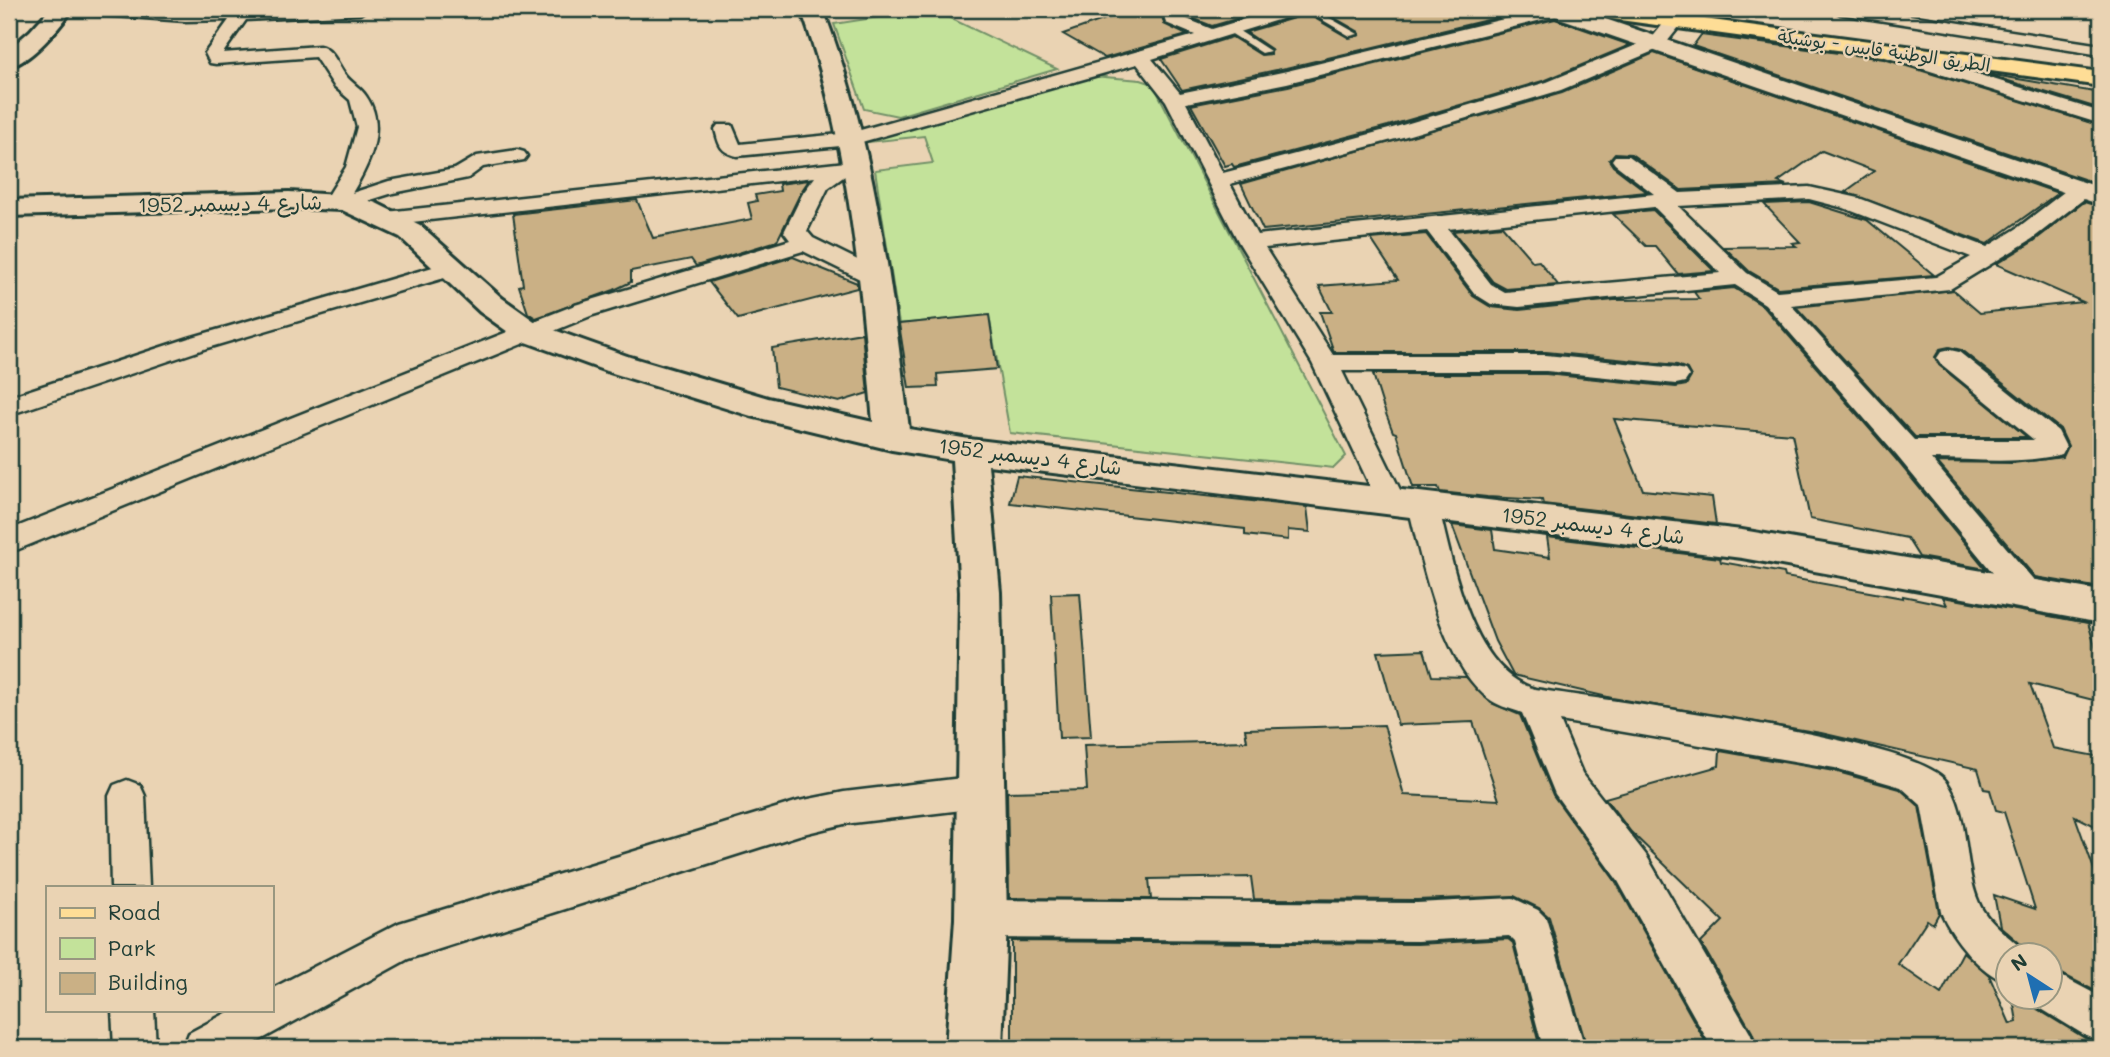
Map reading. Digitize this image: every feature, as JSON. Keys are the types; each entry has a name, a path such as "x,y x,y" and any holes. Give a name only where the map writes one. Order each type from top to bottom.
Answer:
{"main road":[{"name":"الطريق الوطنية قابس - بوشبكة","path":"1656,26 2101,79"}],"street":[{"path":"9,60 37,36 62,9"},
{"path":"87,9 185,16 360,9"},
{"path":"812,9 831,58 851,139 847,168 874,277 892,438"},
{"path":"1182,9 1172,19 1220,32"},
{"path":"725,130 729,146 737,150 851,139 1117,63 1148,64 1220,32 1294,9"},
{"path":"1175,100 1287,77 1566,9 1656,26 2091,193"},
{"path":"1840,9 2101,50"},
{"path":"241,15 214,53 216,59 319,51 343,83 359,98 365,113 364,143 354,174 340,202"},
{"path":"1216,181 1396,133 1554,86 1656,26"},
{"path":"1888,52 2101,118"},
{"path":"1148,64 1175,100 1250,243 1325,363 1407,504 1440,568 1467,644 1477,662 1500,688 1535,703 1835,753 1912,775 1932,790 1939,803 1961,912 1994,950"},
{"path":"340,202 389,187 461,174 477,162 517,156"},
{"path":"1622,160 1667,200 1740,278 1773,299 1907,449 2028,593"},
{"path":"385,218 847,168"},
{"path":"847,168 820,184 795,232 805,243 874,277"},
{"path":"461,174 461,209"},
{"path":"1773,299 1942,284 2091,193"},
{"path":"1250,243 1667,200 1822,194 1987,255"},
{"name":"شارع 4 ديسمبر 1952","path":"9,208 278,201 340,202 385,218 410,231 491,305 529,332 618,365 763,408 892,438 969,451 1742,544 2101,607"},
{"path":"1434,225 1483,289 1499,299 1519,300 1740,278"},
{"path":"9,542 584,310 805,243"},
{"path":"9,406 198,343 450,269"},
{"path":"1907,449 2022,450 2052,447 2048,438 1950,358"},
{"path":"1325,363 1546,363 1676,376"},
{"path":"969,451 980,592 981,919 974,1048"},
{"path":"1535,703 1568,783 1632,868 1735,1048"},
{"path":"273,1010 399,942 799,818 844,808 979,792"},
{"path":"127,796 130,886"},
{"path":"981,919 1417,922 1513,917 1524,923 1532,932 1564,1048"},
{"path":"2064,999 2101,1021"},
{"path":"134,1012 135,1048"},
{"path":"204,1048 270,1012"}],"lane":[{"path":"1308,9 1353,34"},
{"path":"1220,32 1265,51"}],"green space":[{"path":"931,9 1057,69 898,116 864,109 834,24"},
{"path":"1080,75 1141,80 1153,84 1346,456 1334,468 1010,433 989,316 899,324 875,170 933,163 924,136 869,142 869,138"}],"building":[{"path":"1134,9 1169,9 1162,15 1164,24 1187,35 1105,58 1063,34"},
{"path":"1193,9 1270,9 1212,26 1187,16"},
{"path":"1319,9 1529,10 1182,90 1161,59 1232,37 1261,55 1271,54 1271,49 1246,32 1301,16 1304,12 1349,38 1360,35"},
{"path":"1555,19 1630,45 1546,80 1234,167 1232,164 1225,166 1191,105 1288,86"},
{"path":"1701,35 1884,59 2101,126 2101,185 1693,46"},
{"path":"1654,53 2058,193 1987,244 1845,192 1874,171 1822,151 1778,182 1786,185 1681,190 1631,154 1615,153 1609,160 1613,166 1647,192 1263,230 1241,184 1562,93"},
{"path":"1982,73 2101,93 2101,109"},
{"path":"809,180 777,241 696,266 691,259 631,271 631,282 614,290 536,318 528,313 519,286 523,285 513,214 637,200 653,238 752,219 748,203 757,201 755,195 780,191 779,184"},
{"path":"1809,202 1867,220 1934,275 1778,288 1749,271 1724,247 1796,246 1792,243 1800,242 1764,204"},
{"path":"2084,202 2101,207 2101,588 2035,577 1937,462 2013,463 2063,457 2068,446 2060,429 1961,350 1949,347 1940,349 1935,357 1939,365 2027,437 1915,437 1796,307 1953,290 1980,313 2083,302 1996,264 2034,241"},
{"path":"1653,210 1714,271 1678,274 1655,246 1646,246 1613,214"},
{"path":"1502,226 1533,262 1539,261 1558,285 1506,289 1493,282 1453,231"},
{"path":"1426,234 1473,296 1491,307 1519,310 1614,300 1699,299 1694,292 1734,288 1763,306 1895,458 1986,569 1919,557 1907,538 1810,519 1792,434 1614,419 1643,490 1712,497 1716,524 1543,504 1542,500 1440,492 1438,487 1413,487 1373,374 1546,374 1676,387 1686,385 1691,377 1687,369 1677,365 1546,352 1334,352 1320,312 1332,312 1319,286 1398,280 1371,239"},
{"path":"793,257 857,283 857,288 738,319 709,282"},
{"path":"989,315 997,369 937,374 938,387 909,388 899,324"},
{"path":"862,333 868,393 839,402 776,387 772,348"},
{"path":"1017,476 1307,507 1310,532 1288,530 1288,540 1245,535 1245,529 1010,503"},
{"path":"1452,525 1492,530 1495,549 1550,557 1547,537 1720,558 1721,562 1784,573 1785,577 1903,598 1947,605 1943,597 2088,623 2101,666 2101,702 2030,684 2053,748 2101,757 2101,829 2075,816 2101,889 2101,994 2064,975 2064,942 2018,942 2000,926 1994,895 2035,909 2004,812 1996,810 1990,790 1984,789 1978,769 1821,733 1612,698 1513,675 1495,641"},
{"path":"1080,593 1091,737 1059,738 1051,594"},
{"path":"1424,650 1432,676 1466,677 1491,703 1520,715 1553,795 1616,882 1709,1048 1587,1048 1549,917 1539,908 1514,896 1417,900 1254,899 1251,877 1149,879 1151,899 1009,898 1007,792 1087,790 1084,745 1247,741 1245,729 1384,725 1404,795 1499,800 1473,722 1398,725 1378,652"},
{"path":"1720,751 1834,771 1900,789 1919,806 1939,913 1933,924 1927,920 1898,964 1941,994 1963,952 1989,975 1994,987 1994,1012 2005,1012 2010,1024 2017,1022 2015,1012 2042,1012 2085,1038 2101,1044 2101,1048 1758,1048 1752,1032 1701,943 1723,921 1631,832 1605,798 1719,766"},
{"path":"1508,939 1513,943 1540,1048 1012,1048 1012,941 1417,944"}]}
